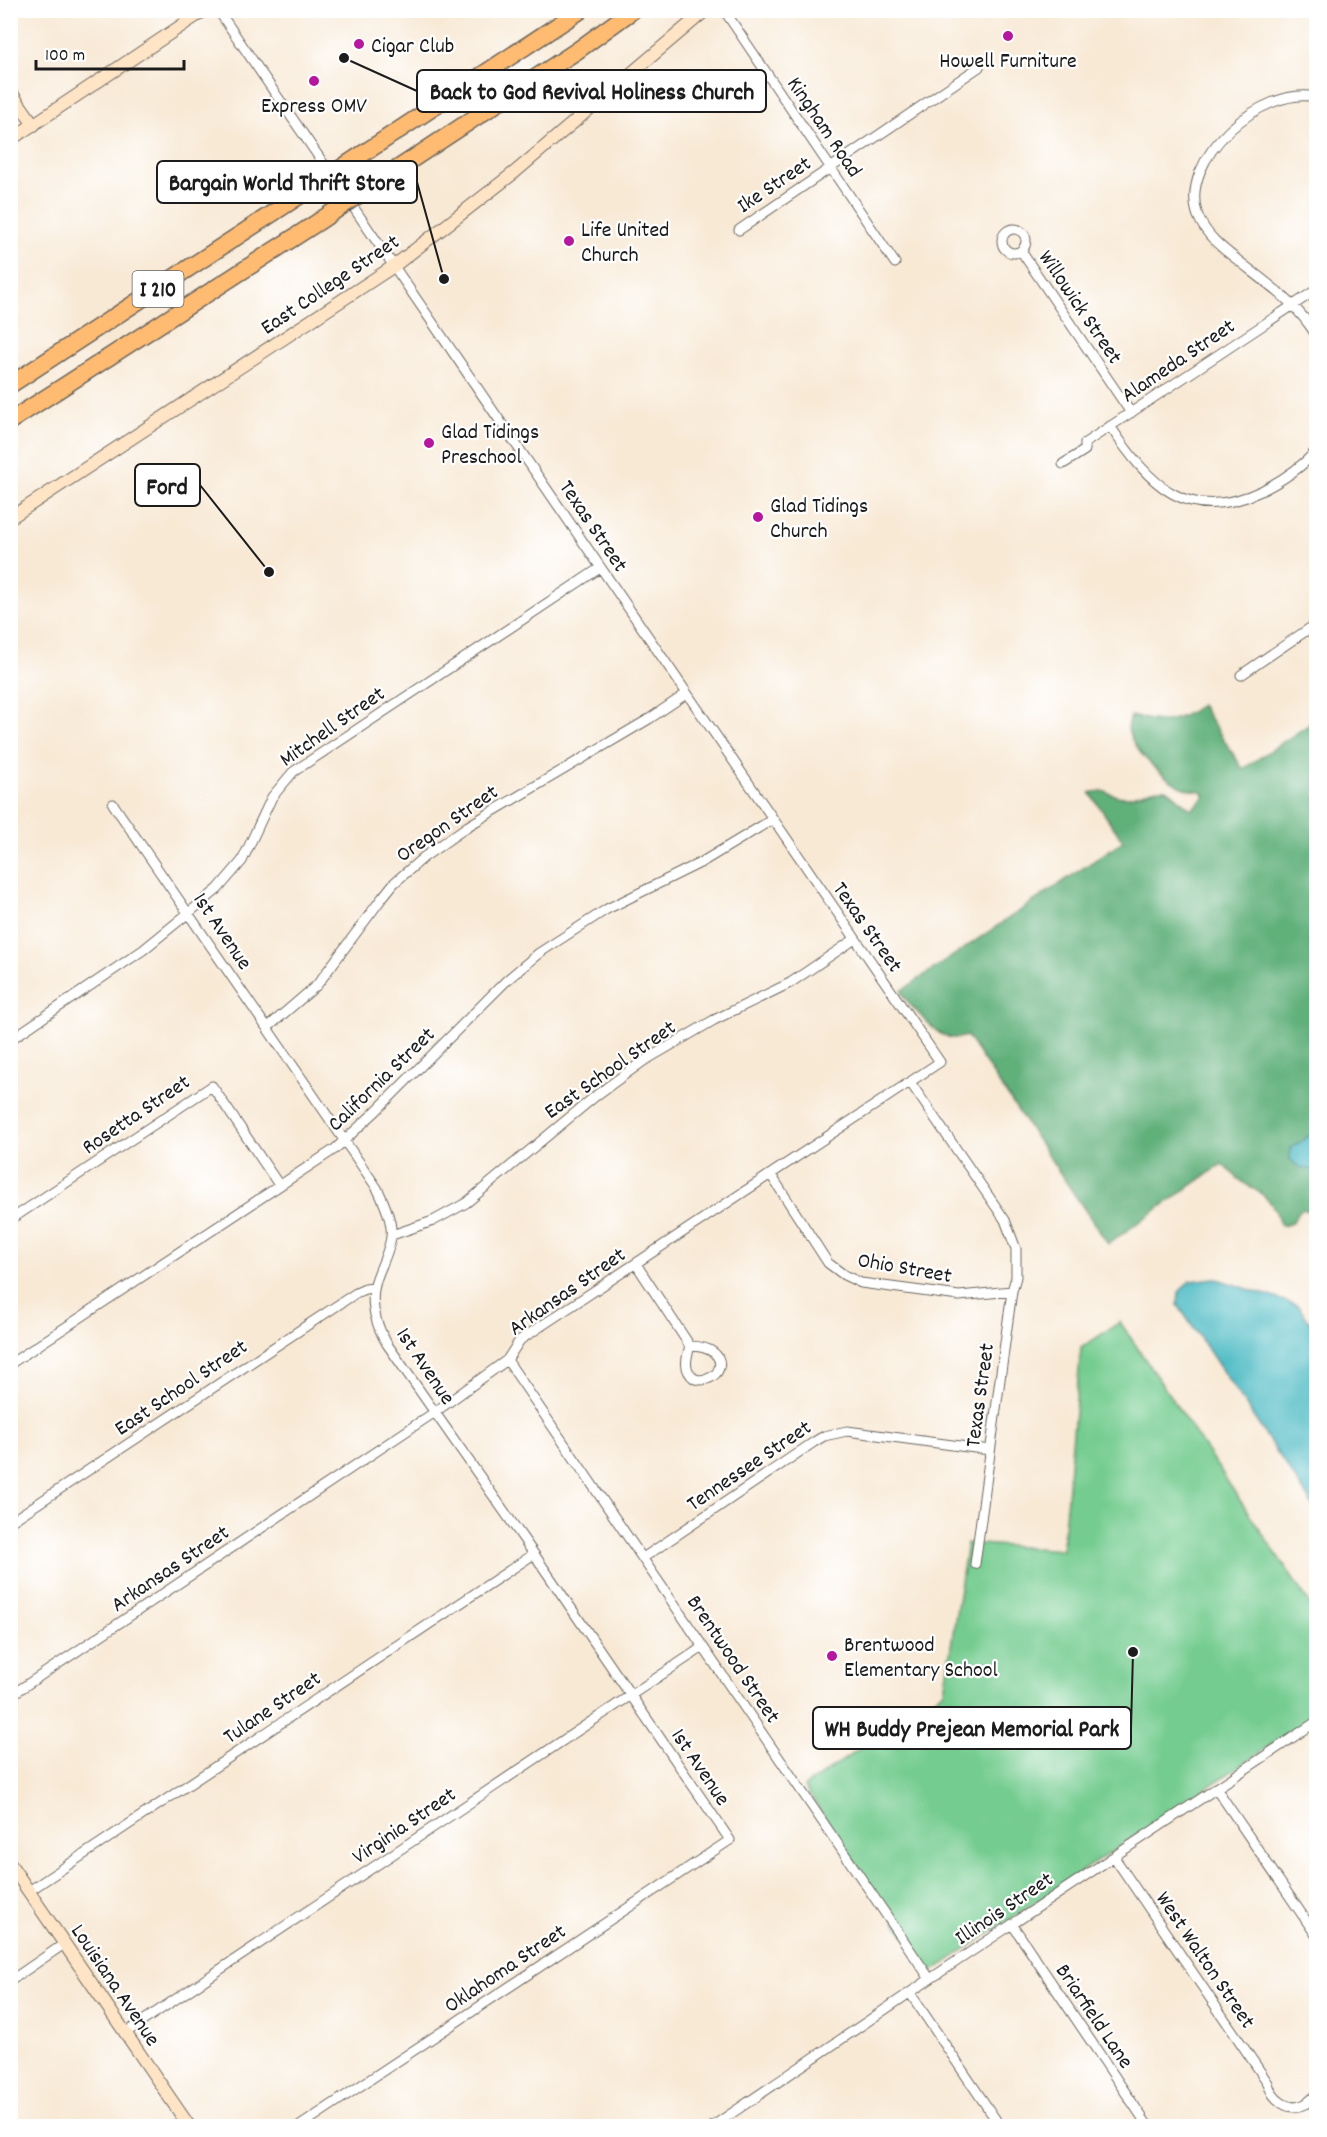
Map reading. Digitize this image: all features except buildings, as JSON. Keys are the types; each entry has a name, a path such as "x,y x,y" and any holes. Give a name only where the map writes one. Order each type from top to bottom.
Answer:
{"highway":[{"name":"I 210","path":"10,385 581,10"},
{"name":"I 210","path":"10,421 379,182 578,50 633,10"},
{"path":"10,435 76,390 139,337"}],"street":[{"path":"10,140 205,10"},
{"name":"Texas Street","path":"218,10 940,1062"},
{"name":"East College Street","path":"10,518 394,266 515,172 706,10"},
{"name":"Kingham Road","path":"726,11 896,263"},
{"name":"Ike Street","path":"739,230 979,67"},
{"path":"10,91 34,125"},
{"path":"1317,97 1303,95 1284,98 1266,105 1244,119 1218,143 1199,172 1195,185 1196,210 1210,235 1292,306 1317,335"},
{"name":"Willowick Street","path":"1021,251 1131,413"},
{"name":"Alameda Street","path":"1063,464 1085,450 1085,443 1317,290"},
{"path":"1110,426 1135,460 1160,486 1182,498 1202,503 1230,502 1254,494 1287,476 1317,451"},
{"name":"Mitchell Street","path":"10,1040 130,959 218,889 236,869 251,845 272,797 293,772 600,568"},
{"path":"1241,675 1317,624"},
{"name":"Oregon Street","path":"267,1028 317,985 394,883 423,857 462,830 649,719 686,694"},
{"name":"1st Avenue","path":"113,804 377,1188 383,1200 392,1235 374,1288 374,1312 381,1334 729,1840"},
{"name":"California Street","path":"10,1364 344,1141 484,1002 539,953 607,909 702,862 773,819"},
{"name":"East School Street","path":"392,1235 433,1221 466,1203 598,1094 642,1062 714,1020 790,983 855,939"},
{"name":"Arkansas Street","path":"10,1696 435,1412 507,1360 520,1340 940,1062"},
{"name":"Texas Street","path":"910,1082 1009,1227 1016,1249 1017,1263 975,1564"},
{"name":"Rosetta Street","path":"10,1220 212,1086 279,1185"},
{"name":"Ohio Street","path":"771,1175 828,1263 844,1275 861,1283 959,1296 1012,1291"},
{"path":"636,1264 690,1346"},
{"name":"East School Street","path":"10,1522 356,1293 374,1288"},
{"name":"Brentwood Street","path":"507,1360 930,1979"},
{"name":"Tennessee Street","path":"643,1558 814,1442 834,1432 846,1431 990,1450"},
{"name":"Tulane Street","path":"29,1891 534,1554"},
{"name":"Virginia Street","path":"125,2033 703,1647"},
{"name":"Illinois Street","path":"713,2127 1012,1924 1317,1722"},
{"path":"1216,1788 1317,1935"},
{"name":"Oklahoma Street","path":"300,2127 729,1840"},
{"name":"West Walton Street","path":"1114,1857 1268,2083 1273,2096 1285,2105 1293,2106 1304,2104 1317,2095"},
{"name":"Louisiana Avenue","path":"10,1864 189,2127"},
{"name":"Briarfield Lane","path":"1012,1924 1148,2127"},
{"path":"10,1981 64,1944"},
{"path":"910,1993 1000,2127"}],"green space":[{"path":"1201,705 1243,769 1316,720 1316,1131 1290,1149 1298,1167 1316,1170 1316,1215 1303,1209 1290,1223 1281,1226 1269,1201 1222,1164 1108,1244 967,1036 953,1038 942,1034 910,1005 901,991 1123,841 1090,793 1101,791 1127,797 1156,789 1165,789 1192,809 1205,796 1202,791 1180,786 1150,764 1135,744 1128,724 1131,716 1168,721 1183,716"},
{"path":"1120,1322 1316,1613 1316,1715 930,1973 804,1787 944,1691 967,1543 1062,1550 1081,1348"}],"water":[{"path":"1316,1131 1316,1170 1298,1167 1290,1159 1290,1149"},
{"path":"1214,1278 1297,1305 1316,1330 1316,1510 1178,1305 1179,1292 1190,1281"}],"place":[{"name":"Howell Furniture","path":"1008,36"},
{"name":"Cigar Club","path":"359,44"},
{"name":"Back to God Revival Holiness Church","path":"344,58"},
{"name":"Express OMV","path":"314,81"},
{"name":"Life United Church","path":"569,241"},
{"name":"Bargain World Thrift Store","path":"444,279"},
{"name":"Glad Tidings Preschool","path":"429,443"},
{"name":"Glad Tidings Church","path":"758,517"},
{"name":"Ford","path":"269,572"},
{"name":"WH Buddy Prejean Memorial Park","path":"1133,1652"},
{"name":"Brentwood Elementary School","path":"832,1656"}]}
